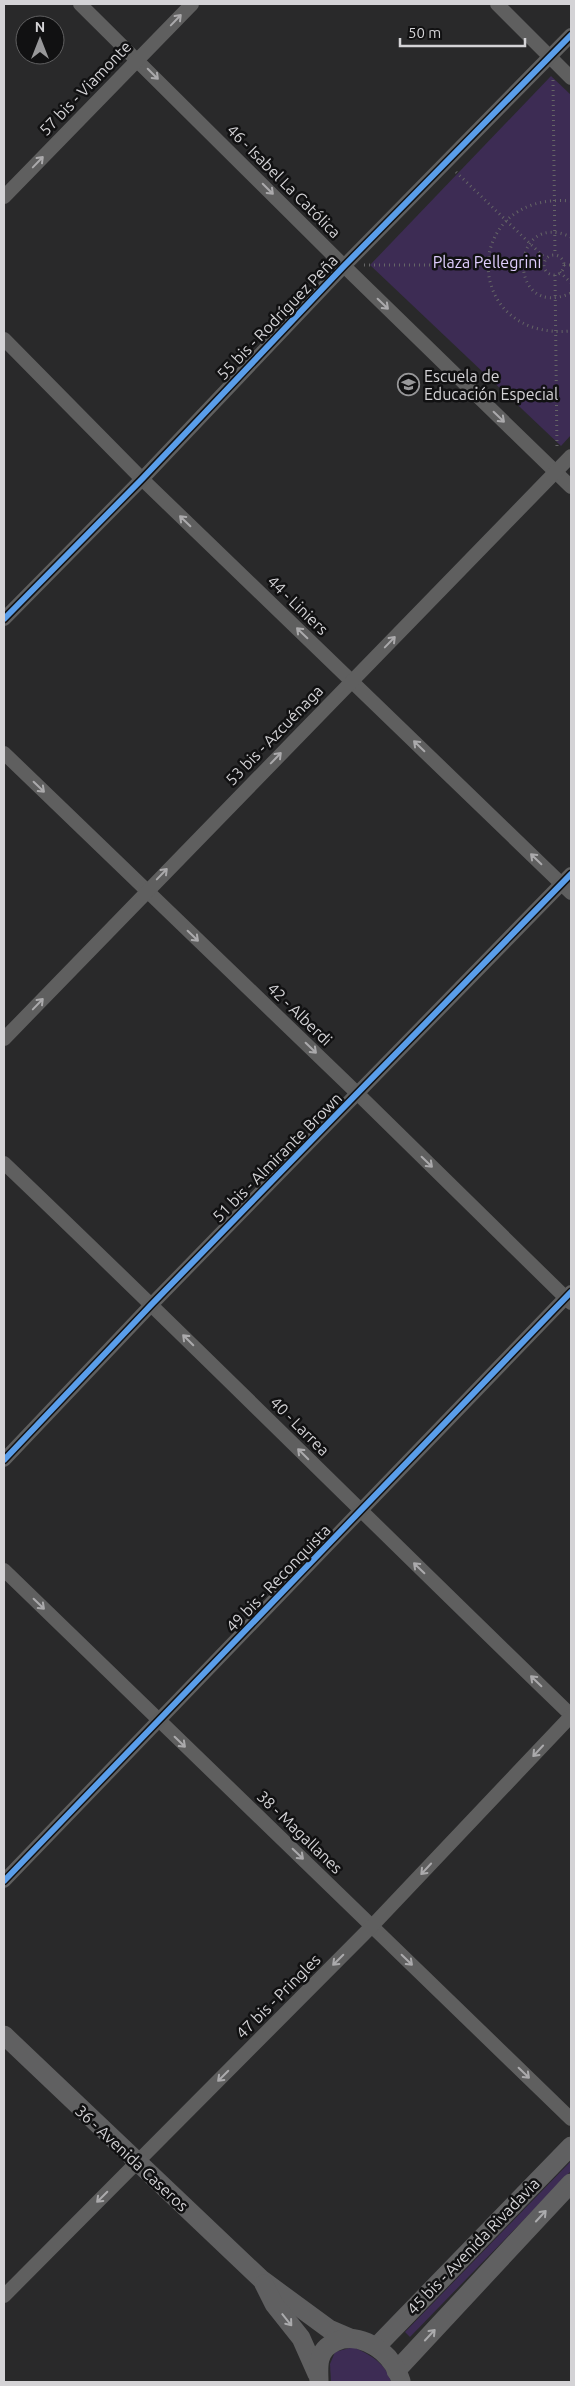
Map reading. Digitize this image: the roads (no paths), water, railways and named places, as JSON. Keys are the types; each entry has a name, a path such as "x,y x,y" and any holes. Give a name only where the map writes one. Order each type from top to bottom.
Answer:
{"main road":[{"name":"36 - Avenida Caseros","path":"4,2035 136,2163 261,2279 329,2329 376,2347"},
{"name":"45 bis - Avenida Rivadavia","path":"376,2347 571,2146"},
{"name":"45 bis - Avenida Rivadavia","path":"399,2376 571,2184"},
{"name":"36 - Avenida Caseros","path":"261,2279 274,2304 301,2338 319,2380"},
{"path":"319,2380 320,2358 326,2347 336,2341 350,2338"},
{"path":"376,2347 393,2363 399,2376"}],"street":[{"name":"46 - Isabel La Católica","path":"80,4 138,59 344,266 571,487"},
{"name":"57 bis - Viamonte","path":"4,197 192,4"},
{"path":"496,4 571,78"},
{"name":"55 bis - Rodríguez Peña","path":"4,619 142,479 344,266 571,35"},
{"name":"44 - Liniers","path":"4,339 142,479 351,681 568,883"},
{"name":"53 bis - Azcuénaga","path":"4,1039 571,456"},
{"name":"42 - Alberdi","path":"4,753 570,1298"},
{"name":"51 bis - Almirante Brown","path":"4,1460 152,1304 568,883"},
{"name":"40 - Larrea","path":"4,1162 152,1304 361,1512 571,1715"},
{"name":"49 bis - Reconquista","path":"4,1881 570,1298"},
{"name":"38 - Magallanes","path":"4,1570 571,2120"},
{"name":"47 bis - Pringles","path":"4,2296 372,1926 571,1715"}],"place":[{"name":"Escuela de Educación Especial","path":"408,385"}],"park label":[{"name":"Plaza Pellegrini","path":"487,262"}]}
